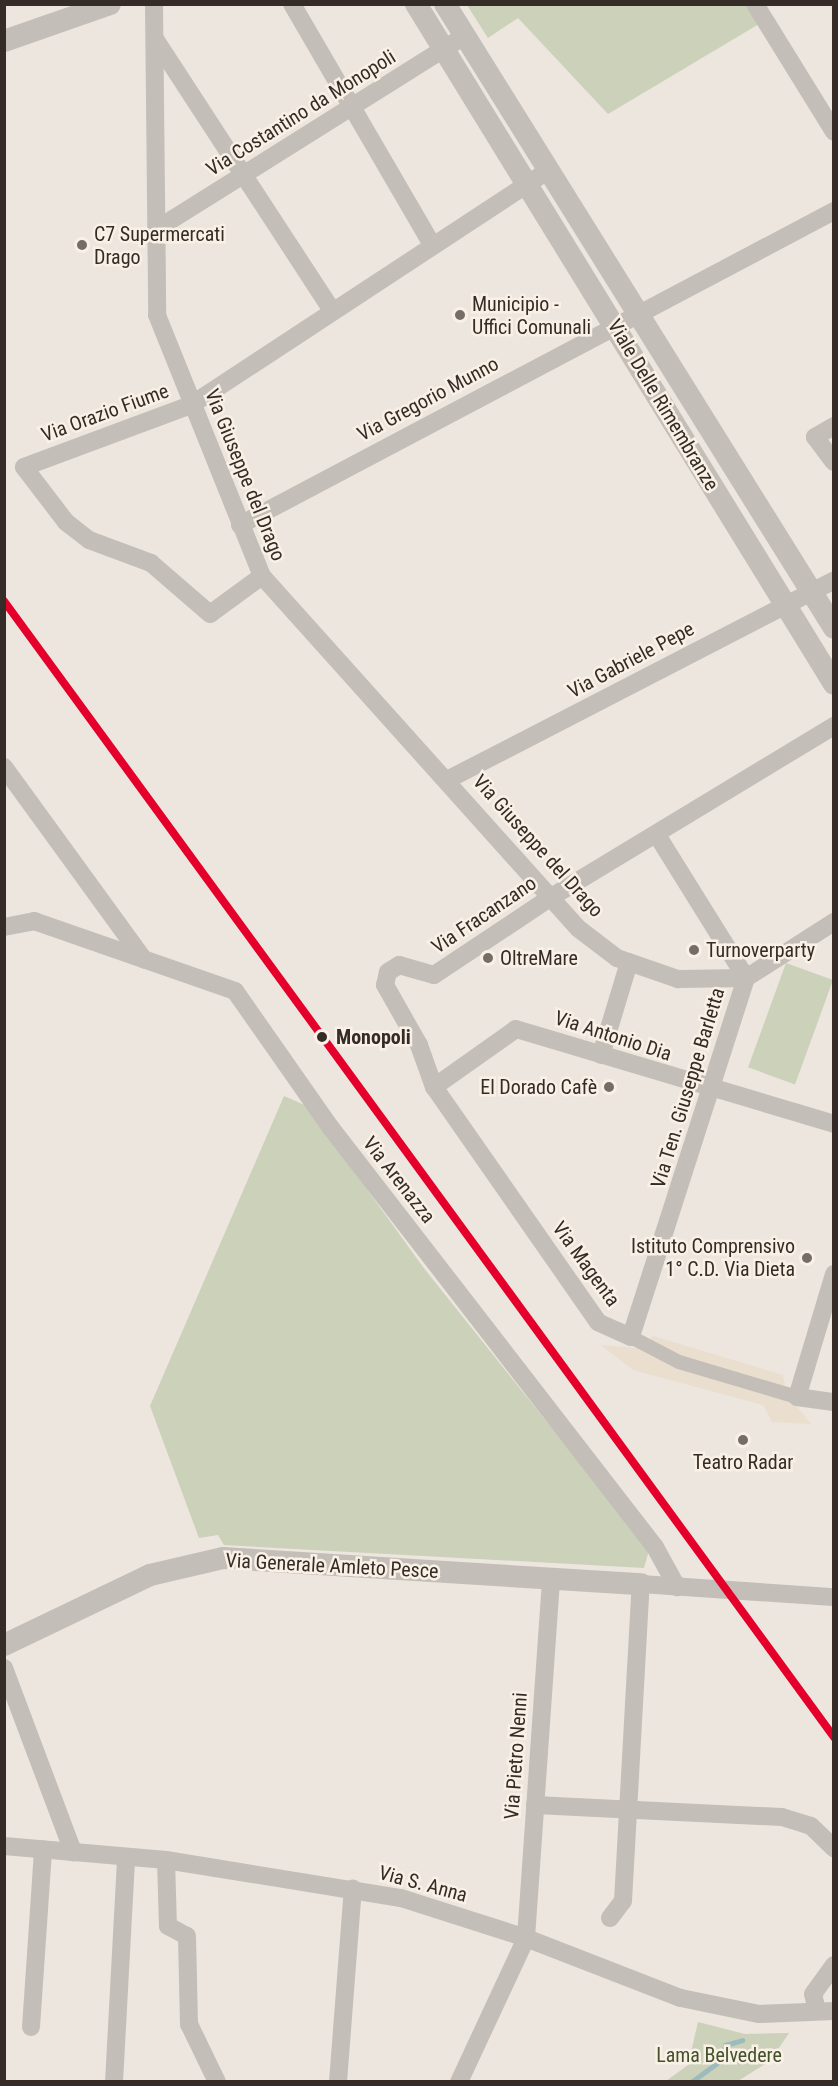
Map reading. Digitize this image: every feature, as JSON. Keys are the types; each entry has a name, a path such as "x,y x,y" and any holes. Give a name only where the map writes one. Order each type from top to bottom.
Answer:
{"street":[{"path":"4,41 110,4"},
{"name":"Via Giuseppe del Drago","path":"154,4 160,227 157,315 191,405 262,576 449,779 553,896 579,929 629,962 678,980 746,978"},
{"path":"292,4 432,245"},
{"name":"Viale Delle Rimembranze","path":"416,4 444,49 639,316 834,628"},
{"name":"Viale Delle Rimembranze","path":"445,4 464,36 615,328 834,684"},
{"path":"755,4 834,132"},
{"name":"Via Costantino da Monopoli","path":"160,227 352,109 464,36"},
{"path":"155,39 332,311"},
{"name":"Via Orazio Fiume","path":"262,576 210,614 151,563 89,540 66,522 24,467 191,405 537,178"},
{"name":"Via Gregorio Munno","path":"240,525 834,211"},
{"path":"834,426 815,437 834,462"},
{"name":"Via Gabriele Pepe","path":"449,779 834,580"},
{"name":"Via Fracanzano","path":"434,1087 420,1045 385,985 388,972 399,965 434,975 553,896 834,726"},
{"path":"4,767 144,960"},
{"name":"Via Ten. Giuseppe Barletta","path":"631,1337 713,1092 746,978 657,835"},
{"name":"Via Arenazza","path":"4,927 34,921 235,992 331,1128 655,1547 677,1587"},
{"path":"746,978 834,922"},
{"path":"601,1055 629,962"},
{"name":"Via Antonio Dia","path":"434,1087 516,1029 713,1092 834,1124"},
{"name":"Via Magenta","path":"434,1087 598,1322 679,1362 797,1397 834,1402"},
{"path":"797,1397 833,1276"},
{"name":"Via Generale Amleto Pesce","path":"4,1645 150,1575 223,1558 641,1584"},
{"name":"Via Pietro Nenni","path":"526,1938 551,1578"},
{"path":"610,1918 623,1900 641,1584 834,1597"},
{"path":"4,1668 73,1852"},
{"path":"535,1805 782,1816 811,1826 834,1848"},
{"name":"Via S. Anna","path":"4,1846 166,1860 400,1898 526,1938 681,1998 759,2014 825,2011"},
{"path":"31,2027 42,1849"},
{"path":"114,2082 126,1857"},
{"path":"166,1860 168,1926 187,1936 189,2025 217,2082"},
{"path":"338,2082 353,1889"},
{"path":"459,2082 526,1938"},
{"path":"825,2011 813,1994 834,1965"}],"green space":[{"path":"467,5 746,5 759,24 608,114 518,18 488,38"},
{"path":"786,963 833,980 795,1084 748,1067"},
{"path":"284,1096 307,1106 423,1267 649,1550 644,1568 224,1545 218,1535 199,1538 150,1406"},
{"name":"Lama Belvedere","path":"698,2022 745,2034 789,2033 770,2061 738,2081 666,2081 688,2065"}],"shaded area":[{"path":"653,1336 783,1375 786,1393 811,1424 772,1422 763,1405 633,1370 601,1345 638,1348"}],"waterway":[{"path":"691,2082 723,2059 725,2045 742,2040"}],"transit line":[{"path":"4,601 834,1737"}],"place":[{"name":"C7 Supermercati Drago","path":"82,245"},
{"name":"Municipio - Uffici Comunali","path":"460,315"},
{"name":"Turnoverparty","path":"694,950"},
{"name":"OltreMare","path":"488,958"},
{"name":"Monopoli","path":"322,1037"},
{"name":"El Dorado Cafè","path":"609,1087"},
{"name":"Istituto Comprensivo 1° C.D. Via Dieta","path":"807,1258"},
{"name":"Teatro Radar","path":"743,1440"}]}
